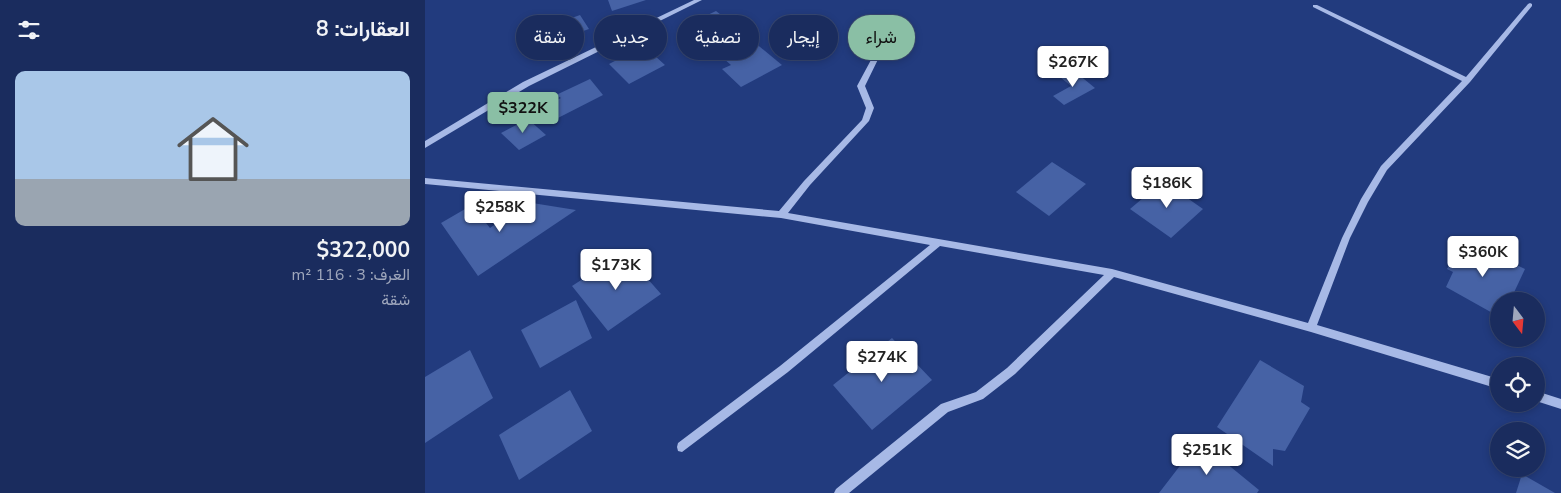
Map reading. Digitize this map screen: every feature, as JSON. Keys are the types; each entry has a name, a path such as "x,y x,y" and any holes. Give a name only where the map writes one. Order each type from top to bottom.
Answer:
{"street":[{"path":"425,145 526,84 699,0"},
{"path":"1311,328 1346,238 1364,201 1384,168 1467,80 1529,5"},
{"path":"1315,6 1467,80"},
{"path":"781,215 807,183 865,121 870,108 861,86 874,60"},
{"path":"425,181 781,215 1112,273 1311,328 1490,381"},
{"path":"682,447 766,384 938,243"},
{"path":"839,493 945,408 979,396 1011,370 1112,273"},
{"path":"1545,399 1561,404"}],"building":[{"path":"608,0 646,0 612,11"},
{"path":"716,11 721,15 708,15"},
{"path":"584,21 589,29 584,31"},
{"path":"759,46 769,54 769,60 776,60 782,65 741,87 722,69 731,65 725,60 759,60"},
{"path":"617,60 659,60 665,65 629,84 609,64"},
{"path":"1073,70 1095,88 1064,105 1053,96 1071,86 1060,77"},
{"path":"590,79 603,95 554,120 542,107 561,98 556,95"},
{"path":"528,119 546,135 519,150 501,133"},
{"path":"1052,162 1086,184 1049,216 1016,192"},
{"path":"1163,181 1203,209 1171,238 1130,209"},
{"path":"526,202 576,210 478,276 441,223 472,205 490,228"},
{"path":"1463,240 1479,248 1476,252 1499,263 1506,260 1525,269 1514,292 1490,292 1490,312 1446,287 1453,272 1447,269"},
{"path":"624,252 661,294 608,331 572,286"},
{"path":"576,300 592,338 540,368 521,330"},
{"path":"892,338 932,380 872,430 833,385"},
{"path":"470,350 493,398 425,443 425,377"},
{"path":"1260,360 1304,386 1301,402 1310,408 1285,451 1273,449 1273,466 1217,427"},
{"path":"570,390 592,431 519,480 499,435"},
{"path":"1199,441 1259,490 1257,493 1159,493"},
{"path":"1521,477 1527,477 1555,493 1516,493"}]}
